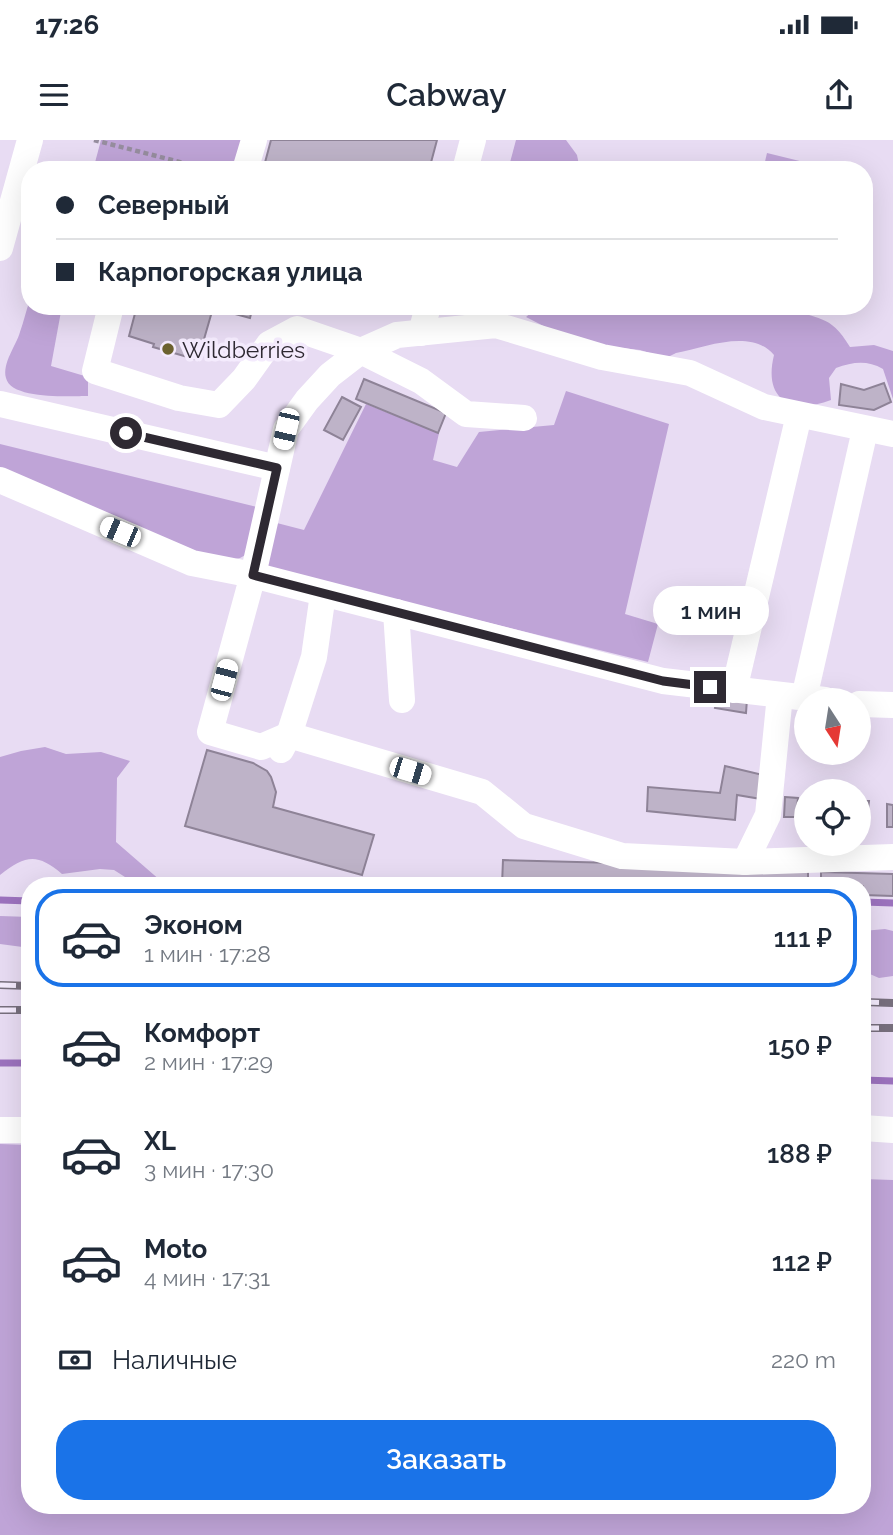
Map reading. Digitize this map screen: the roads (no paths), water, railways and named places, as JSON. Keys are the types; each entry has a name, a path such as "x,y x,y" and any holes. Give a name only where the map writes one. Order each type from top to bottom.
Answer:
{"street":[{"path":"27,161 30,140"},
{"path":"248,161 254,140"},
{"path":"467,161 473,140"},
{"path":"2,231 21,189"},
{"path":"109,315 95,370 179,398 219,405 244,379 269,344 298,329 361,351 421,381 467,414 524,418"},
{"path":"421,332 426,315"},
{"path":"893,435 764,407 690,373 602,357 496,325 397,335 361,351 330,375 286,429 253,575 210,732 261,747 289,735 482,792 524,826 622,856 745,862 893,857"},
{"path":"0,404 277,468"},
{"path":"734,690 799,415"},
{"path":"805,688 864,430"},
{"path":"0,480 192,563 253,575 663,681 794,696"},
{"path":"276,758 289,735 314,657 323,594"},
{"path":"396,612 402,700"},
{"path":"872,704 893,705"},
{"path":"745,862 768,815 794,727"},
{"path":"871,1129 893,1130"},
{"path":"0,1130 21,1130"}],"waterway":[{"path":"0,900 21,901"},
{"path":"871,902 893,903"},
{"path":"0,1063 21,1063"},
{"path":"871,1080 893,1081"}],"railway":[{"path":"0,985 21,986"},
{"path":"871,1002 893,1003"},
{"path":"0,1010 21,1010"},
{"path":"871,1028 893,1028"}],"place":[{"name":"Wildberries","path":"168,349"}]}
